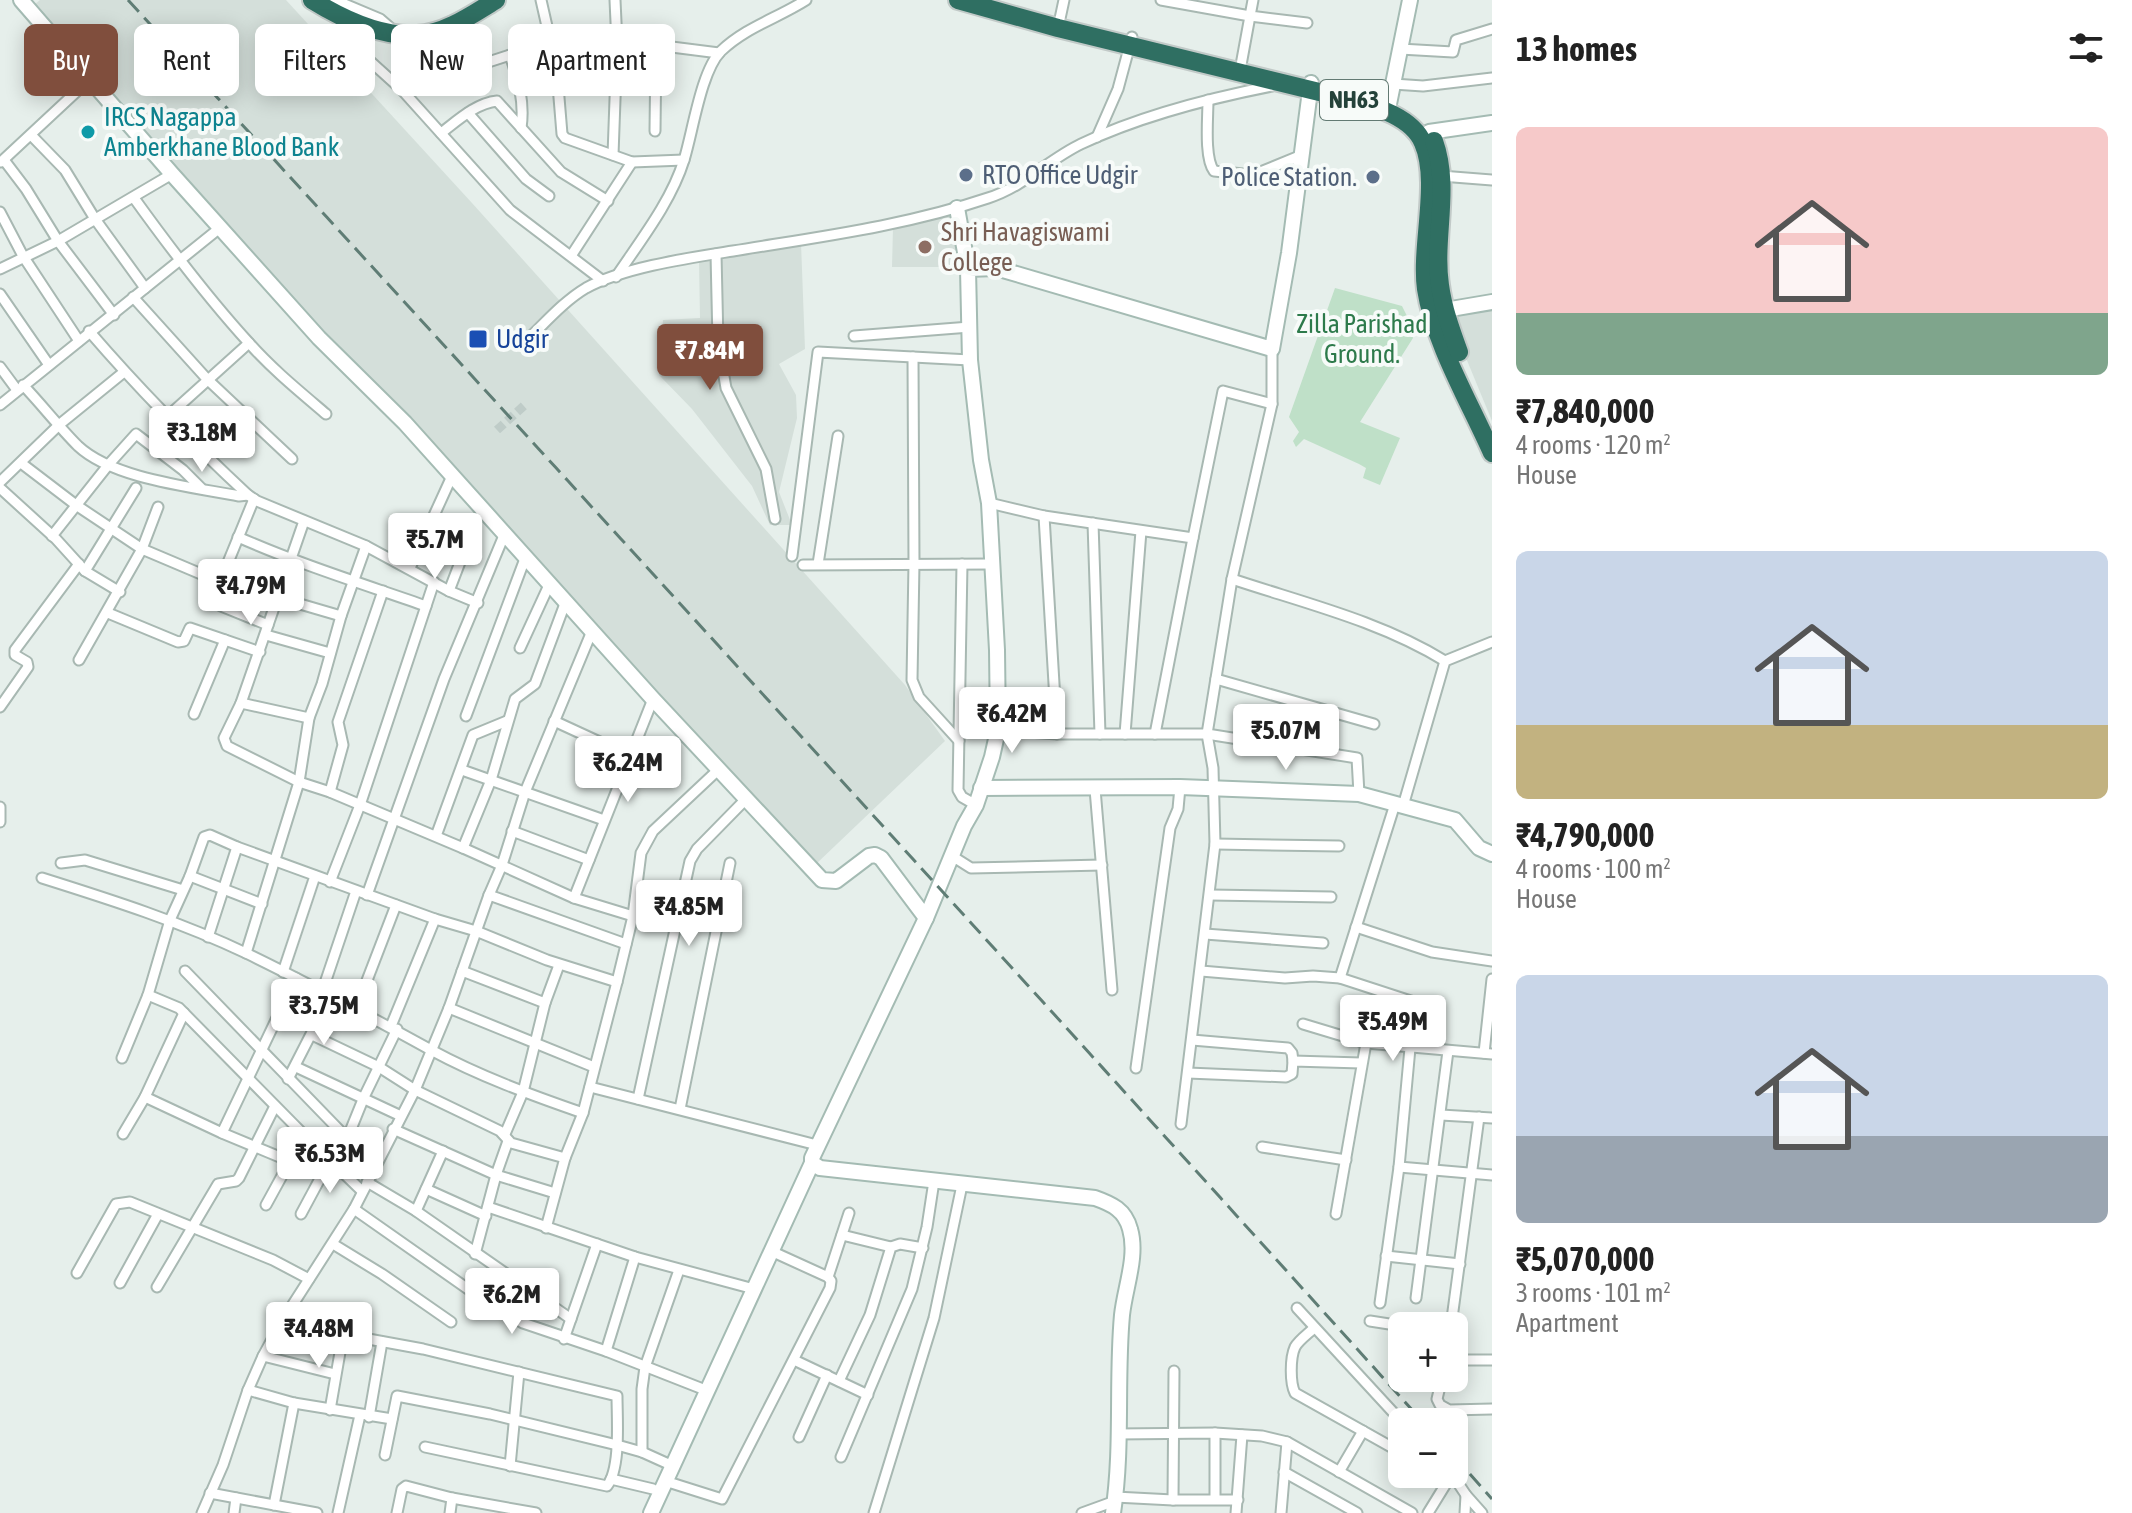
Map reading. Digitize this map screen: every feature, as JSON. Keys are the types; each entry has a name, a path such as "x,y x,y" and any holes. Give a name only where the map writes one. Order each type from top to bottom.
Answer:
{"highway":[{"path":"312,0 330,11 375,29 391,32"},
{"path":"453,24 496,0"},
{"name":"NH63","path":"958,0 1130,42 1282,84 1389,104 1417,119 1429,132"},
{"name":"NH63","path":"992,0 1059,24"},
{"name":"NH63","path":"1130,42 1241,65 1380,108 1400,119 1422,140 1427,155 1429,181 1426,290 1438,333 1492,453"},
{"path":"1429,132 1435,144 1441,176 1439,284 1448,324 1492,436"}],"street":[{"path":"336,0 380,19 391,28"},
{"path":"541,0 546,24"},
{"path":"615,0 616,24"},
{"path":"616,277 648,230 684,160 702,86 719,53 764,21 806,0"},
{"path":"1059,24 1064,0"},
{"path":"1161,0 1307,23"},
{"path":"1241,65 1253,0"},
{"path":"1389,104 1410,0"},
{"path":"27,3 44,24"},
{"path":"1400,49 1453,52 1456,40 1492,29"},
{"path":"1097,137 1118,89 1130,42"},
{"path":"675,47 719,53"},
{"path":"375,66 391,80"},
{"path":"1393,84 1423,86 1492,78"},
{"path":"518,340 527,340 577,295 603,281 685,259 883,226 957,208 1019,184 1057,156 1097,137 1208,100 1282,84"},
{"path":"1181,1124 1215,844 1207,734 1232,579 1272,404 1272,349 1289,253 1311,87"},
{"path":"72,96 2,162 26,189 58,241 114,315"},
{"path":"103,96 319,338 405,423 653,699 822,880 836,881 869,856 875,855 881,858 926,918"},
{"path":"407,96 510,210 603,281"},
{"path":"521,96 521,128"},
{"path":"559,96 565,138 632,162 684,160"},
{"path":"613,155 615,96"},
{"path":"655,96 655,131"},
{"path":"1208,100 1210,166 1214,171 1253,175 1302,155"},
{"path":"441,133 468,113 488,102 497,101 561,172 608,201"},
{"path":"468,113 526,179 549,196"},
{"path":"1429,132 1492,123"},
{"path":"31,135 65,170 95,219 145,288"},
{"path":"571,256 632,162"},
{"path":"0,269 58,241 172,174"},
{"path":"1441,176 1492,180"},
{"path":"134,198 179,260 249,343 326,414"},
{"path":"651,1513 659,1485 673,1466 812,1163 817,1145 926,918 976,805 992,757 998,730 989,503 970,360 968,269 957,208"},
{"path":"0,212 23,256 79,341"},
{"path":"0,405 221,227"},
{"path":"716,254 718,342 726,388 766,469 775,519"},
{"path":"968,269 996,268 1272,349"},
{"path":"0,294 49,365"},
{"path":"133,297 207,379 292,459"},
{"path":"1445,310 1492,302"},
{"path":"854,336 970,327"},
{"path":"89,331 124,372 251,497"},
{"path":"168,416 249,343"},
{"path":"792,556 818,352 970,360"},
{"path":"913,357 913,687 959,741"},
{"path":"0,367 60,424 79,447 109,464 131,473 251,497 366,546 449,591 478,603"},
{"path":"120,592 82,568 0,485 60,424 124,372"},
{"path":"1155,734 1223,391 1272,404"},
{"path":"52,536 136,434 201,488"},
{"path":"818,564 838,436"},
{"path":"21,463 142,549 220,582 251,497"},
{"path":"410,568 452,476"},
{"path":"0,707 28,667 27,662 15,655 15,650 82,568 136,488"},
{"path":"989,503 1044,516 1193,538"},
{"path":"79,660 120,592 142,549 158,507"},
{"path":"1044,516 1057,734"},
{"path":"304,521 260,652 224,738 227,746 299,782 436,836 574,898 633,916"},
{"path":"1093,523 1100,734"},
{"path":"449,591 472,531"},
{"path":"1125,734 1141,531"},
{"path":"288,1079 312,1035 361,893 393,819 444,679 505,533"},
{"path":"238,537 290,560 426,606"},
{"path":"246,953 299,782 309,718 366,546"},
{"path":"466,716 526,556"},
{"path":"962,564 958,790 962,797 976,805"},
{"path":"803,565 992,564"},
{"path":"223,573 276,597 341,616"},
{"path":"1232,579 1386,630 1445,661"},
{"path":"330,882 360,805 434,582"},
{"path":"520,648 550,583"},
{"path":"330,792 343,745 338,722 383,591"},
{"path":"463,848 491,780 515,699 535,684 566,601"},
{"path":"221,606 267,630 330,653"},
{"path":"108,613 178,642 184,641 190,628 260,652"},
{"path":"202,1513 263,1356 354,1209 415,1090 502,865 525,792 592,631"},
{"path":"194,714 225,640"},
{"path":"1445,661 1492,642"},
{"path":"1340,978 1445,661"},
{"path":"1216,679 1374,724"},
{"path":"574,898 653,699"},
{"path":"241,703 309,718"},
{"path":"436,836 473,735 507,721"},
{"path":"554,721 630,756"},
{"path":"998,730 1057,734 1207,734 1357,758 1359,794"},
{"path":"462,770 604,820"},
{"path":"546,1228 565,1158 583,1113 617,982 633,916 641,853 653,831 718,770"},
{"path":"981,788 1180,787 1359,794 1455,820 1479,848 1492,854"},
{"path":"1136,1068 1170,828 1178,809 1180,787"},
{"path":"1095,789 1112,990"},
{"path":"638,1099 690,861 697,849 746,799"},
{"path":"0,807 0,822"},
{"path":"512,831 589,860"},
{"path":"122,1058 148,995 170,920 205,836 210,835 330,882 476,931 559,965 617,982"},
{"path":"1215,844 1339,846"},
{"path":"208,937 237,847"},
{"path":"952,856 971,868 1102,865"},
{"path":"61,863 85,860 183,890"},
{"path":"680,1109 730,863"},
{"path":"190,876 262,904"},
{"path":"283,972 315,876"},
{"path":"42,878 170,920 246,953 432,1050 523,1092 583,1113"},
{"path":"489,895 626,944"},
{"path":"1210,895 1331,897"},
{"path":"356,1009 396,905"},
{"path":"347,1139 379,1067 435,919"},
{"path":"1356,927 1432,952 1492,961"},
{"path":"1205,934 1323,943"},
{"path":"475,1254 506,1138 523,1092 545,1003 559,965"},
{"path":"185,971 375,1167"},
{"path":"462,971 545,1003"},
{"path":"1201,971 1285,978 1340,978 1429,1007"},
{"path":"222,1133 296,978"},
{"path":"1303,1024 1366,1043 1488,1053 1492,979"},
{"path":"148,995 173,1004 184,1013 330,1160 365,1186 416,1211 571,1319"},
{"path":"449,1008 594,1067"},
{"path":"123,1134 145,1097 184,1013"},
{"path":"312,1035 379,1067 415,1090 506,1138 565,1158"},
{"path":"1188,1073 1286,1077 1292,1074 1292,1053 1288,1048 1192,1040"},
{"path":"1336,1214 1366,1043"},
{"path":"1380,1303 1399,1167 1410,1048"},
{"path":"1416,1298 1448,1051"},
{"path":"1293,1061 1361,1063"},
{"path":"296,1067 401,1116"},
{"path":"590,1087 817,1145"},
{"path":"145,1097 285,1158 289,1163 266,1205"},
{"path":"157,1287 218,1184 239,1178 275,1106"},
{"path":"1441,1115 1492,1118"},
{"path":"1453,1312 1479,1117"},
{"path":"393,1129 496,1175 555,1193"},
{"path":"1262,1147 1346,1160"},
{"path":"416,1211 443,1151"},
{"path":"301,1214 330,1160"},
{"path":"812,1163 820,1168 1095,1198 1112,1204 1124,1215 1131,1230 1133,1251 1122,1313 1114,1504"},
{"path":"1399,1167 1492,1175"},
{"path":"841,1457 912,1289 923,1248 934,1181"},
{"path":"874,1513 937,1307 962,1185"},
{"path":"426,1189 635,1257 754,1289"},
{"path":"77,1273 116,1204 122,1201 273,1260 309,1279"},
{"path":"354,1209 485,1301 523,1323 708,1391"},
{"path":"828,1277 849,1213"},
{"path":"120,1283 158,1214"},
{"path":"842,1235 891,1247 900,1244 923,1248"},
{"path":"333,1244 391,1279 451,1322"},
{"path":"564,1339 597,1244"},
{"path":"839,1381 870,1315 891,1247"},
{"path":"611,1479 659,1485 722,1499 830,1288 828,1277 771,1251"},
{"path":"1386,1256 1460,1264"},
{"path":"606,1351 635,1257"},
{"path":"642,1452 645,1367 679,1270"},
{"path":"1297,1308 1389,1408"},
{"path":"1370,1321 1388,1324"},
{"path":"281,1323 423,1349 617,1396 617,1445 609,1485 425,1447"},
{"path":"1314,1328 1295,1348 1292,1387 1295,1393 1388,1445"},
{"path":"330,1410 343,1335"},
{"path":"338,1513 382,1342"},
{"path":"263,1356 335,1374"},
{"path":"794,1360 868,1395"},
{"path":"1468,1360 1492,1360"},
{"path":"1173,1500 1174,1371"},
{"path":"510,1466 519,1372"},
{"path":"799,1437 827,1375"},
{"path":"248,1390 294,1403 392,1419"},
{"path":"1439,1392 1440,1405 1449,1410 1492,1409"},
{"path":"385,1455 397,1396 490,1414 617,1445 673,1466"},
{"path":"274,1505 294,1403"},
{"path":"1339,1472 1363,1431"},
{"path":"1117,1434 1215,1433 1287,1442 1412,1513"},
{"path":"1215,1433 1215,1499"},
{"path":"1236,1513 1242,1435"},
{"path":"1281,1513 1287,1442"},
{"path":"1284,1472 1357,1513"},
{"path":"397,1513 402,1489 406,1486 494,1509 536,1513"},
{"path":"1428,1513 1441,1488"},
{"path":"1460,1488 1482,1513"},
{"path":"210,1493 317,1513"},
{"path":"1465,1513 1466,1495"},
{"path":"234,1513 236,1498"},
{"path":"450,1513 452,1498"},
{"path":"1082,1513 1114,1504 1238,1500"}],"shaded area":[{"path":"40,0 286,0 308,24 255,24 255,96 374,96 905,685 945,741 815,865 328,338 116,96 118,24 53,24 35,4"},
{"name":"Shri Havagiswami College","path":"953,214 959,267 892,267 893,228"},
{"path":"801,243 805,349 779,364 796,395 797,418 779,492 792,525 770,525 752,486 692,409 659,375 663,320 700,318 699,261"},
{"path":"1492,305 1492,421 1450,313"}],"green space":[{"name":"Zilla Parishad Ground.","path":"1335,288 1402,306 1413,338 1360,422 1400,438 1380,485 1363,478 1366,468 1359,464 1304,439 1296,447 1293,441 1299,432 1289,417"}],"tunnel":[{"path":"497,430 526,404"}],"railway":[{"path":"128,0 1410,1408"},
{"path":"1468,1472 1492,1499"}],"place":[{"name":"IRCS Nagappa Amberkhane Blood Bank","path":"88,132"},
{"name":"RTO Office Udgir","path":"966,175"},
{"name":"Police Station.","path":"1373,177"},
{"name":"Shri Havagiswami College","path":"925,247"},
{"name":"Udgir","path":"478,339"}]}
